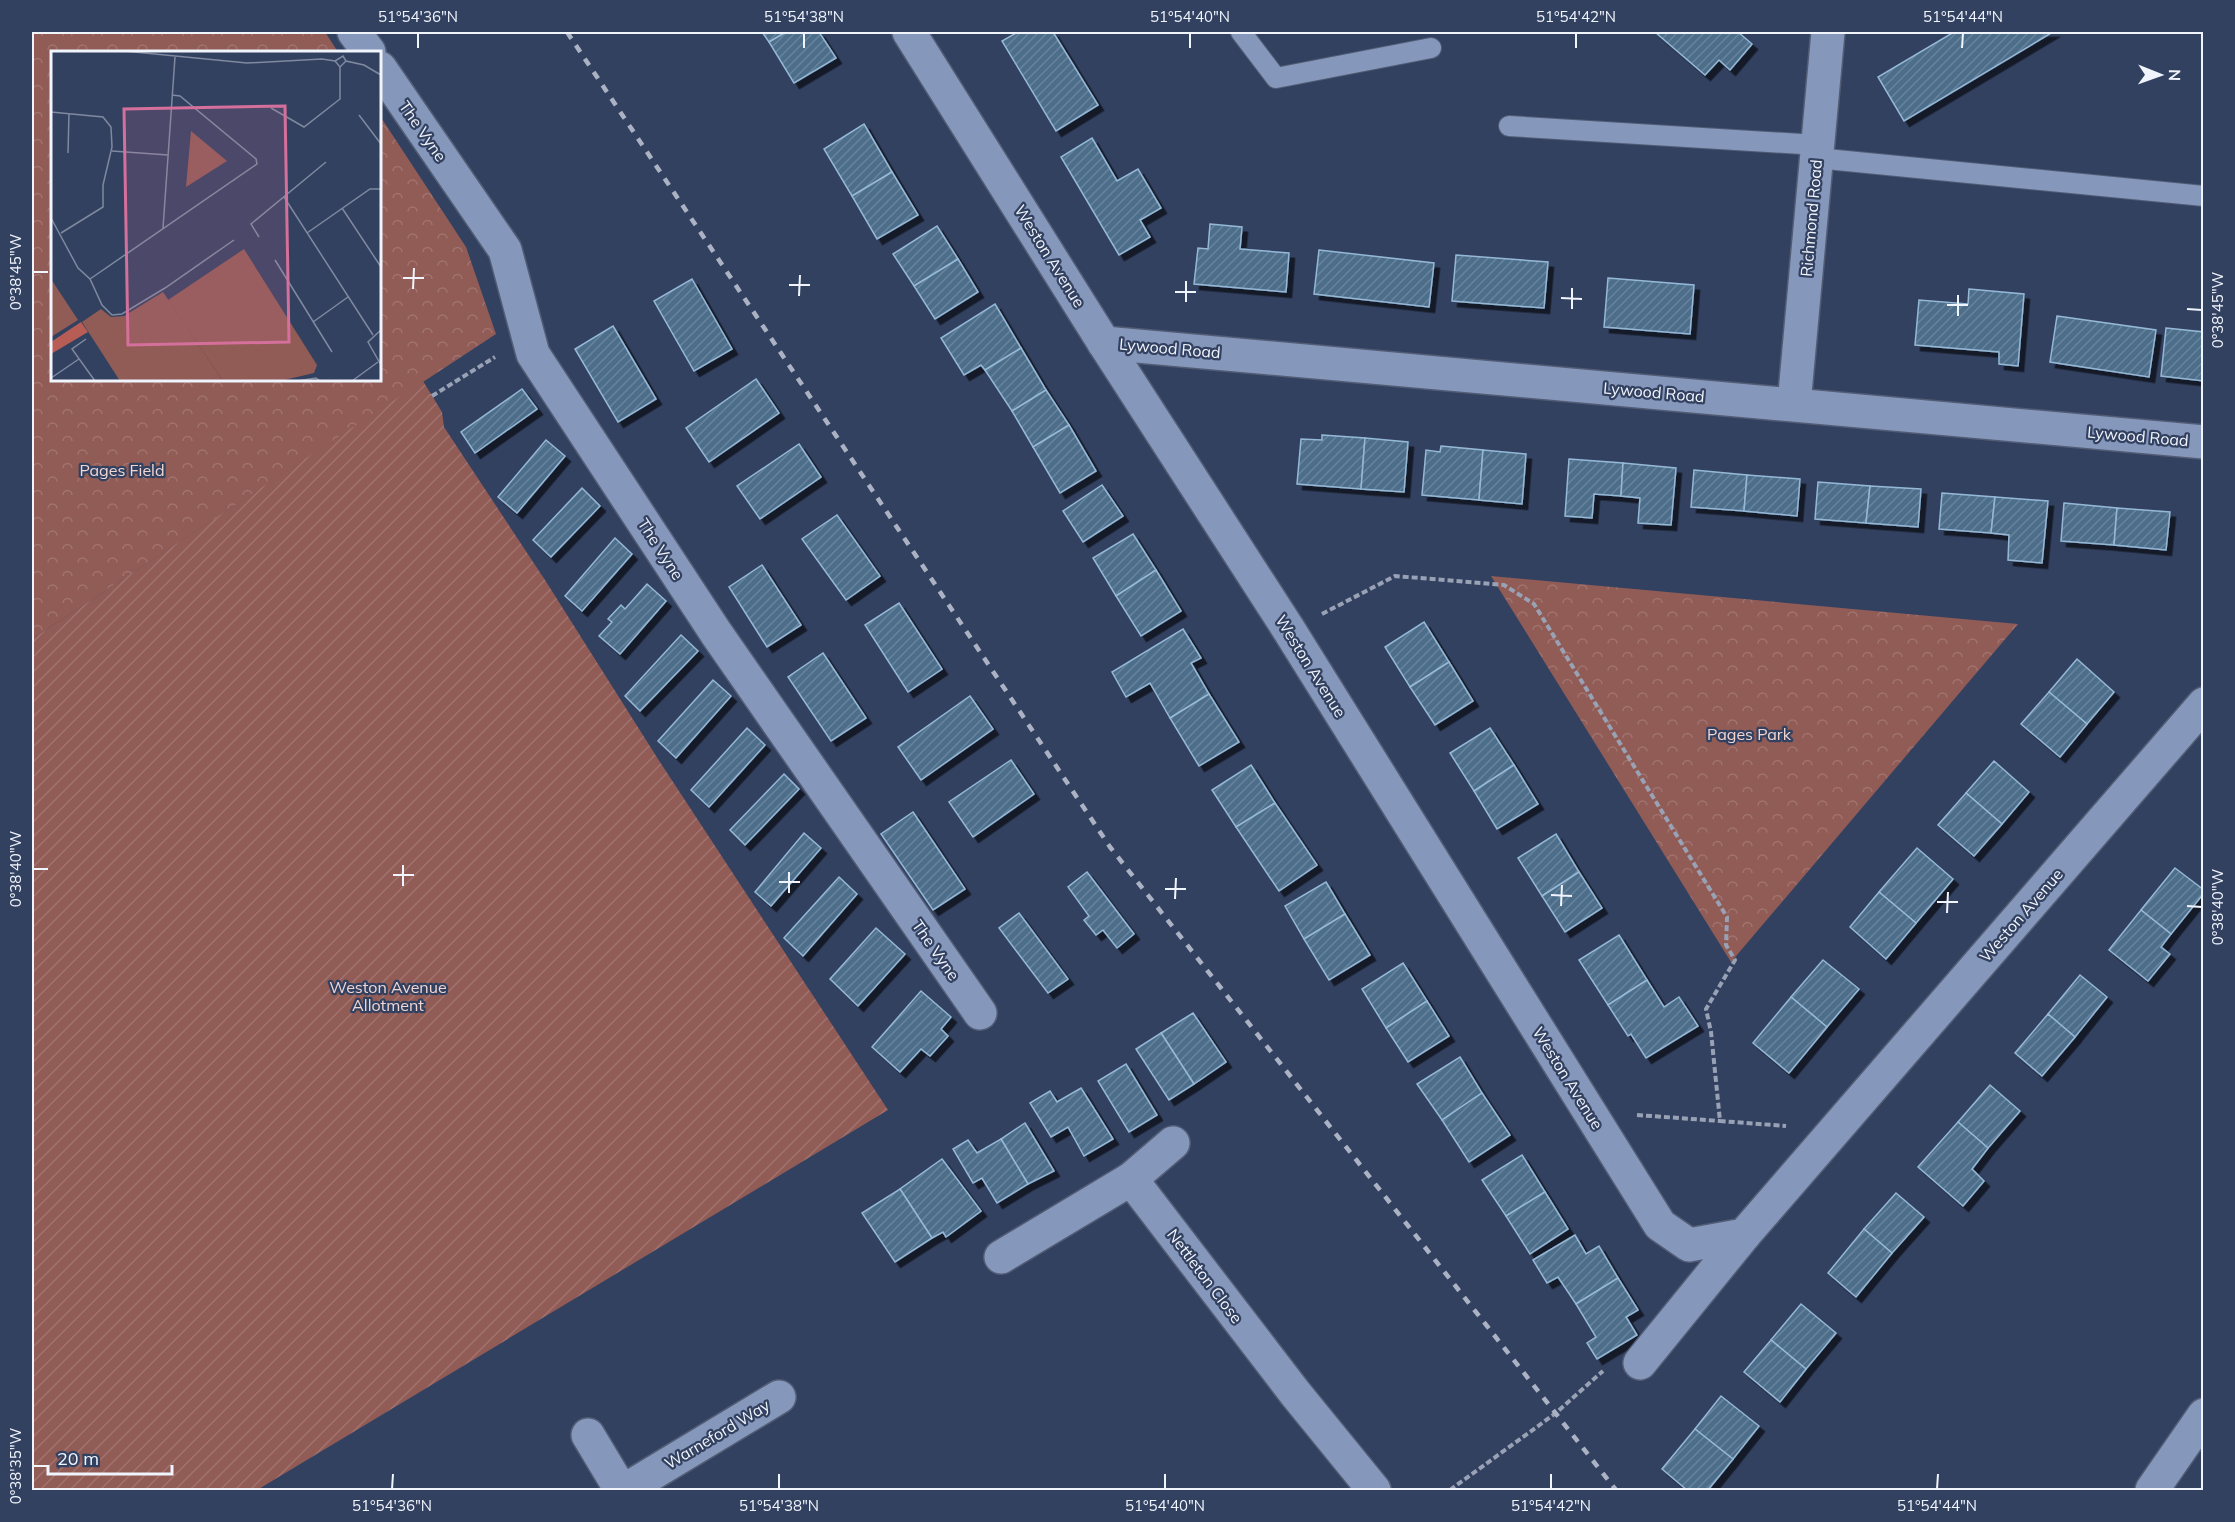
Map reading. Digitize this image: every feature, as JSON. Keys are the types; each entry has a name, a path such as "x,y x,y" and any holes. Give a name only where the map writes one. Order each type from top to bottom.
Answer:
{"street":[{"path":"354,32 368,51"},
{"name":"Weston Avenue","path":"909,32 1289,630 1659,1225 1689,1245 1744,1235"},
{"name":"Richmond Road","path":"1794,404 1827,32"},
{"name":"The Vyne","path":"381,69 505,250 533,354 716,633 980,1013"},
{"name":"Lywood Road","path":"1104,342 2204,442"},
{"name":"Weston Avenue","path":"1625,1364 1744,1235 2204,704"},
{"path":"1001,1257 1131,1179 1173,1143"},
{"name":"Nettleton Close","path":"1131,1179 1295,1393 1374,1491"},
{"name":"Warneford Way","path":"588,1435 623,1491 779,1397"},
{"path":"2152,1491 2204,1415"}],"lane":[{"path":"1241,32 1276,78 1431,48"},
{"path":"1509,126 1817,152 2204,196"}],"path":[{"path":"432,396 529,336"},
{"path":"1289,630 1395,576 1504,585 1534,604 1727,917 1726,945 1735,960 1706,1009 1711,1032 1720,1121"},
{"path":"1589,1112 1835,1130"},
{"path":"1450,1491 1625,1364"}],"green space":[{"name":"Pages Field","path":"32,32 325,32 337,51 51,51 51,381 381,381 381,118 466,247 496,334 32,639"},
{"name":"Weston Avenue Allotment","path":"423,381 442,412 444,427 888,1110 257,1490 32,1490 32,639"},
{"name":"Pages Park","path":"1491,576 2018,624 1731,962"}],"building":[{"path":"762,32 786,32 769,42"},
{"path":"786,32 819,32 836,58 794,83 769,42"},
{"path":"1018,32 1053,32 1098,105 1056,131 1002,41"},
{"path":"1655,32 1738,32 1752,44 1730,70 1719,60 1705,75"},
{"path":"1954,32 2053,32 1904,121 1878,77"},
{"path":"864,124 892,172 852,196 824,149"},
{"path":"1092,138 1117,181 1138,169 1161,208 1140,220 1150,237 1119,255 1061,157"},
{"path":"892,172 918,215 877,239 852,196"},
{"path":"1210,224 1242,227 1240,249 1289,253 1286,292 1194,284 1198,248 1208,249"},
{"path":"937,226 958,259 914,286 893,254"},
{"path":"1319,250 1434,263 1429,307 1314,294"},
{"path":"1456,255 1548,262 1544,308 1452,301"},
{"path":"958,259 978,292 935,319 914,286"},
{"path":"1608,278 1694,285 1690,334 1604,327"},
{"path":"692,279 732,349 694,371 654,301"},
{"path":"1969,289 2024,294 2018,366 1999,364 1999,352 1915,345 1919,300 1968,304"},
{"path":"995,304 1021,348 985,370 981,365 964,375 941,338"},
{"path":"2057,316 2156,330 2149,377 2050,362"},
{"path":"613,326 656,399 618,422 575,349"},
{"path":"2166,328 2204,332 2204,381 2161,376"},
{"path":"1021,348 1046,390 1012,411 985,370"},
{"path":"756,379 779,413 709,462 686,428"},
{"path":"522,389 537,409 475,453 461,432"},
{"path":"1046,390 1069,425 1033,447 1012,411"},
{"path":"1069,425 1096,471 1060,493 1033,447"},
{"path":"1322,435 1365,438 1361,489 1297,484 1301,439 1322,440"},
{"path":"1365,438 1408,442 1404,492 1361,489"},
{"path":"546,440 565,456 517,513 498,497"},
{"path":"799,444 821,477 760,519 737,486"},
{"path":"1441,446 1483,450 1479,500 1422,495 1426,450 1440,452"},
{"path":"1483,450 1526,454 1522,504 1479,500"},
{"path":"1569,459 1623,463 1621,496 1594,494 1592,518 1565,516"},
{"path":"1623,463 1676,468 1671,525 1638,523 1640,498 1621,496"},
{"path":"1694,470 1747,475 1744,511 1691,507"},
{"path":"1747,475 1800,479 1797,516 1744,511"},
{"path":"1818,482 1870,486 1866,523 1815,519"},
{"path":"1102,485 1123,516 1083,542 1063,511"},
{"path":"1870,486 1921,489 1918,527 1866,523"},
{"path":"582,488 600,506 551,557 533,540"},
{"path":"1942,493 1995,497 1991,533 1939,529"},
{"path":"1995,497 2048,501 2042,563 2008,560 2009,535 1991,533"},
{"path":"2064,503 2117,508 2114,545 2061,541"},
{"path":"2117,508 2170,512 2166,550 2114,545"},
{"path":"837,515 880,576 846,600 802,539"},
{"path":"1133,534 1156,570 1116,596 1093,558"},
{"path":"615,538 632,554 582,611 565,596"},
{"path":"762,565 801,625 767,647 729,587"},
{"path":"1156,570 1181,611 1141,636 1116,596"},
{"path":"647,584 666,601 620,654 599,636 612,622 608,619 621,605 625,609"},
{"path":"899,603 942,669 908,692 865,625"},
{"path":"1424,622 1449,662 1410,687 1385,647"},
{"path":"1183,629 1201,658 1191,663 1209,694 1170,718 1150,683 1126,697 1112,672"},
{"path":"681,635 698,651 640,711 625,696"},
{"path":"823,653 866,718 831,741 788,677"},
{"path":"2077,659 2114,692 2087,724 2049,692"},
{"path":"1449,662 1473,701 1435,725 1410,687"},
{"path":"713,680 731,696 676,758 658,741"},
{"path":"2049,692 2087,724 2060,757 2021,724"},
{"path":"1209,694 1239,742 1199,766 1170,718"},
{"path":"970,696 993,729 921,780 898,747"},
{"path":"747,728 765,745 709,807 691,790"},
{"path":"1490,728 1514,765 1474,791 1450,753"},
{"path":"1011,760 1034,794 973,837 949,802"},
{"path":"1994,761 2029,792 2002,824 1966,793"},
{"path":"1251,765 1275,803 1236,827 1212,790"},
{"path":"1514,765 1538,804 1497,829 1474,791"},
{"path":"784,774 799,789 745,845 730,830"},
{"path":"1966,793 2002,824 1974,856 1938,825"},
{"path":"1275,803 1317,865 1279,891 1236,827"},
{"path":"913,812 965,889 933,910 881,834"},
{"path":"804,833 821,848 771,906 755,892"},
{"path":"1556,834 1579,872 1542,896 1518,858"},
{"path":"1917,848 1953,879 1916,923 1879,892"},
{"path":"2175,868 2204,890 2204,893 2171,934 2141,910"},
{"path":"1087,872 1134,934 1117,948 1103,930 1096,935 1084,920 1089,916 1068,887"},
{"path":"1579,872 1602,908 1565,932 1542,896"},
{"path":"839,877 857,894 803,956 784,938"},
{"path":"1326,882 1345,914 1304,939 1285,906"},
{"path":"1879,892 1916,923 1886,959 1850,927"},
{"path":"2141,910 2171,934 2161,947 2170,954 2148,981 2109,950"},
{"path":"1019,913 1068,979 1048,993 999,928"},
{"path":"1345,914 1370,955 1329,980 1304,939"},
{"path":"876,928 905,954 858,1006 830,979"},
{"path":"1619,935 1647,980 1608,1005 1579,960"},
{"path":"1823,960 1859,989 1827,1027 1791,997"},
{"path":"1403,963 1427,1001 1386,1028 1362,989"},
{"path":"2080,975 2107,997 2075,1037 2048,1014"},
{"path":"1647,980 1664,1007 1679,997 1698,1026 1646,1058 1631,1034 1628,1036 1608,1005"},
{"path":"921,991 951,1017 941,1029 948,1036 930,1056 921,1049 900,1072 872,1047"},
{"path":"1791,997 1827,1027 1789,1073 1753,1043"},
{"path":"1427,1001 1449,1036 1408,1062 1386,1028"},
{"path":"1193,1013 1226,1062 1194,1084 1161,1033"},
{"path":"2048,1014 2075,1037 2042,1076 2015,1053"},
{"path":"1161,1033 1194,1084 1169,1100 1136,1049"},
{"path":"1460,1057 1482,1093 1442,1120 1417,1084"},
{"path":"1126,1064 1157,1115 1129,1132 1098,1081"},
{"path":"1990,1085 2020,1111 1988,1148 1958,1122"},
{"path":"1081,1088 1113,1139 1084,1156 1068,1127 1051,1137 1030,1103 1050,1091 1057,1102"},
{"path":"1482,1093 1510,1135 1469,1162 1442,1120"},
{"path":"1958,1122 1988,1148 1972,1169 1984,1181 1963,1206 1918,1167"},
{"path":"1025,1123 1054,1171 1028,1184 1001,1139"},
{"path":"1001,1139 1028,1184 997,1203 982,1178 973,1183 953,1149 968,1140 977,1153"},
{"path":"1522,1155 1545,1192 1506,1216 1482,1180"},
{"path":"942,1159 981,1211 946,1237 943,1232 932,1238 900,1189"},
{"path":"900,1189 932,1238 895,1262 862,1213"},
{"path":"1545,1192 1568,1229 1530,1254 1506,1216"},
{"path":"1896,1193 1924,1217 1892,1253 1864,1229"},
{"path":"1864,1229 1892,1253 1856,1297 1828,1273"},
{"path":"1575,1235 1586,1254 1599,1246 1618,1278 1576,1304 1558,1277 1547,1283 1533,1260"},
{"path":"1618,1278 1638,1310 1626,1317 1637,1335 1597,1359 1587,1343 1596,1337 1576,1304"},
{"path":"1801,1304 1836,1333 1806,1369 1771,1340"},
{"path":"1771,1340 1806,1369 1780,1402 1744,1372"},
{"path":"1721,1396 1759,1426 1733,1459 1695,1429"},
{"path":"1695,1429 1733,1459 1708,1490 1687,1490 1662,1469"}],"railway":[{"path":"567,32 1110,847 1616,1490"}]}
